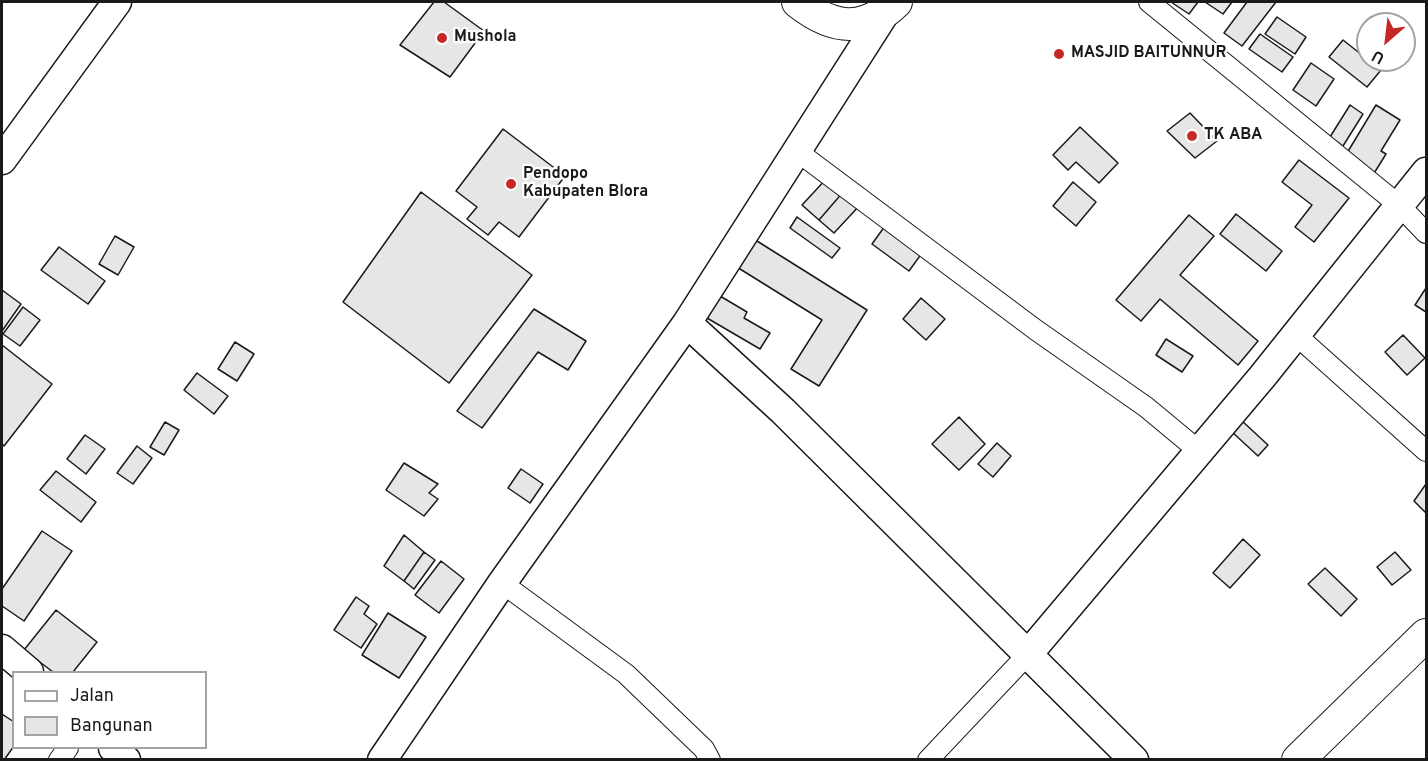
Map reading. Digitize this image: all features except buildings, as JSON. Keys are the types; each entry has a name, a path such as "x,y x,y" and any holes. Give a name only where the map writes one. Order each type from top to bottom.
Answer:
{"main road":[{"path":"2,160 117,2"},
{"path":"798,2 831,23 857,25 891,7"},
{"path":"382,759 502,583 687,323 891,7"},
{"path":"1029,653 1296,335 1426,172"},
{"path":"687,323 783,411 1134,759"},
{"path":"1298,759 1426,635"},
{"path":"2,649 28,671"}],"street":[{"path":"1149,2 1400,206 1426,233"},
{"path":"798,152 1036,330 1146,407 1199,452"},
{"path":"1296,335 1426,451"},
{"path":"502,583 626,674 704,749 710,759"},
{"path":"928,759 1029,653"}],"place":[{"name":"Mushola","path":"442,38"},
{"name":"MASJID BAITUNNUR","path":"1059,54"},
{"name":"TK ABA","path":"1192,136"},
{"name":"Pendopo Kabupaten Blora","path":"511,184"}]}
